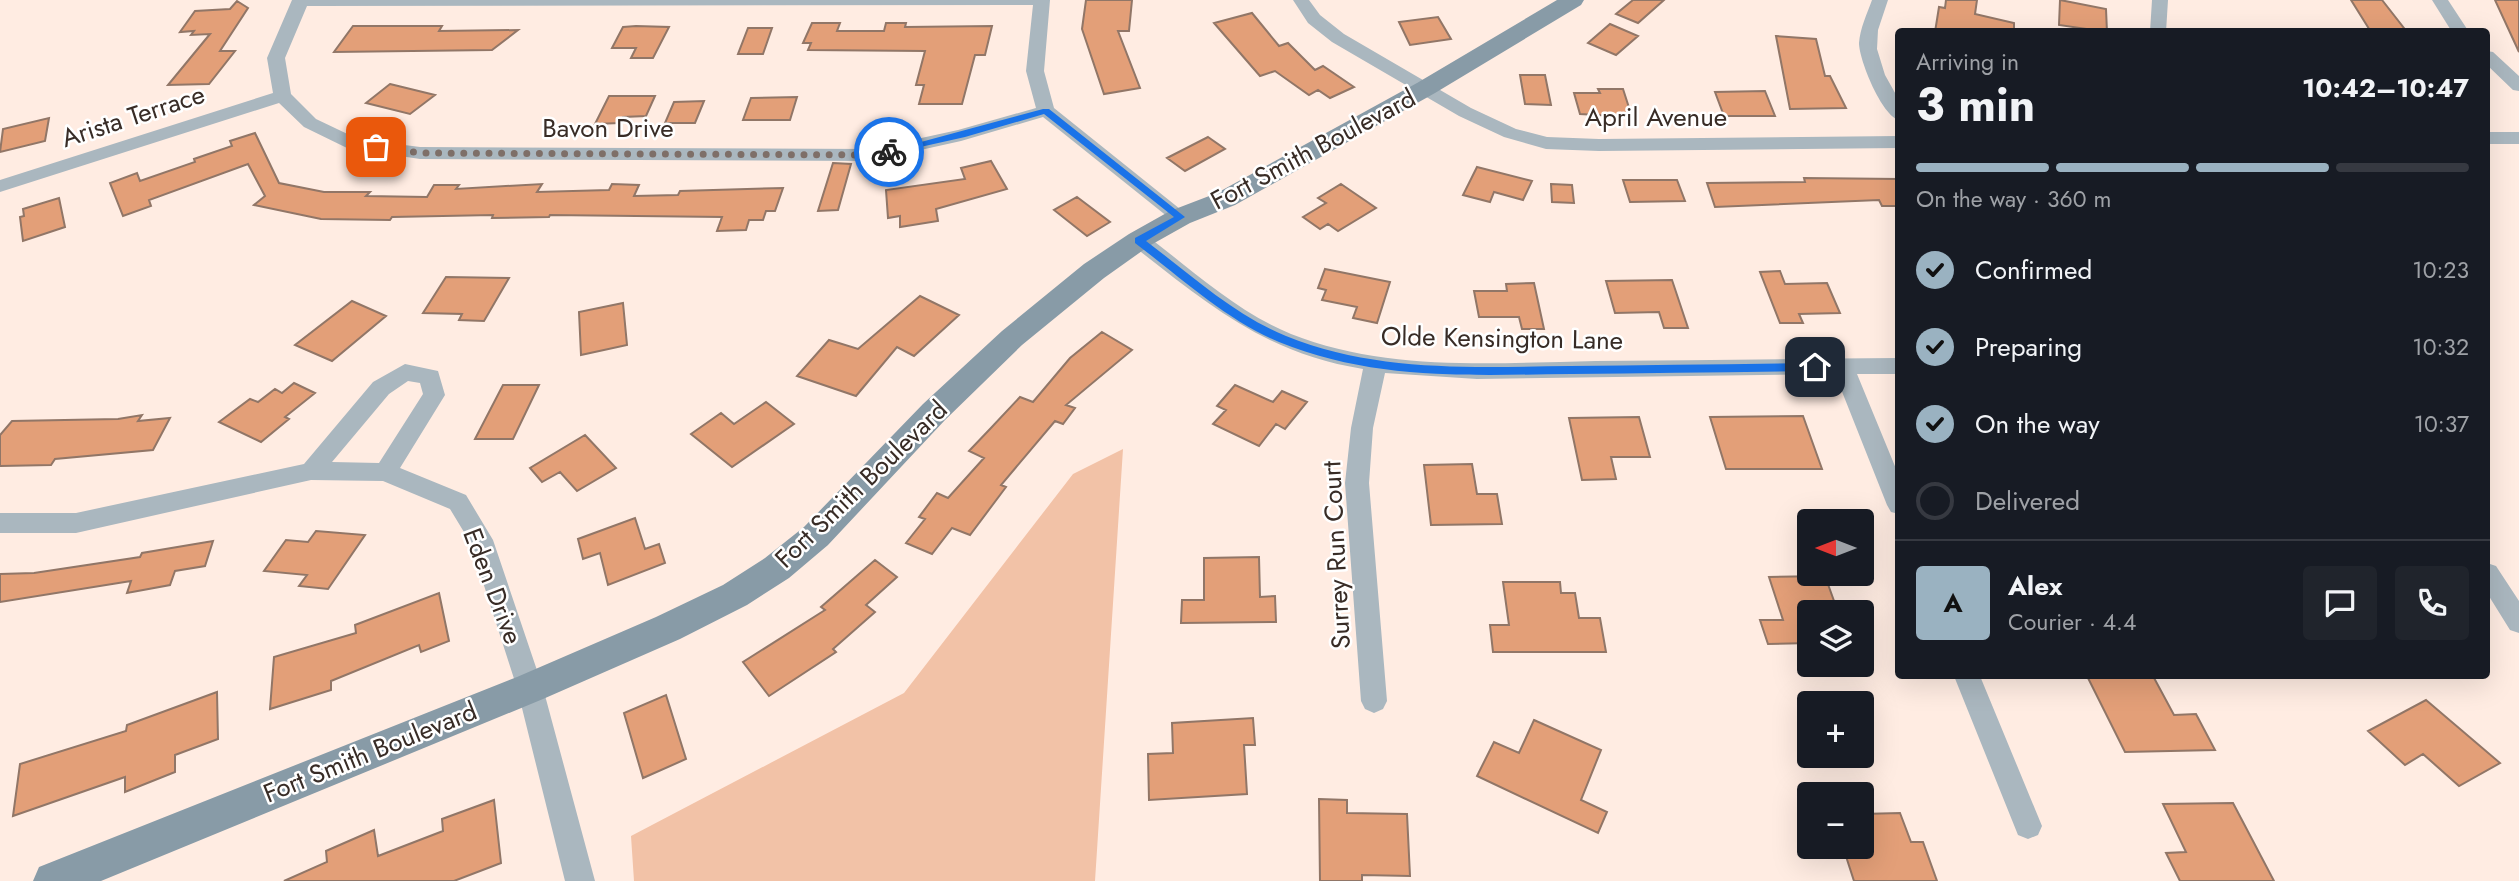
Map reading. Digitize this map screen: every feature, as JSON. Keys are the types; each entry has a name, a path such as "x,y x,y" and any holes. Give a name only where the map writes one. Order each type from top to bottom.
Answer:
{"street":[{"path":"282,96 276,58 301,0 1042,0 1034,68 1037,94 1046,111 1180,217"},
{"name":"April Avenue","path":"1301,0 1314,19 1338,38 1465,113 1510,132 1546,143 1599,145 1895,142"},
{"name":"Fort Smith Boulevard","path":"53,881 530,688 735,595 777,568 816,536 934,412 1012,338 1094,271 1139,240 1180,217 1226,199 1426,88 1573,0"},
{"path":"1880,0 1870,27 1867,49 1876,73 1895,108"},
{"path":"2158,28 2160,0"},
{"path":"2440,0 2458,28"},
{"path":"2490,59 2519,86"},
{"name":"Bavon Drive","path":"282,96 310,123 354,144 420,153 871,155 961,135 1046,111"},
{"name":"Arista Terrace","path":"0,186 282,96"},
{"path":"2490,138 2519,138"},
{"name":"Olde Kensington Lane","path":"1139,240 1243,319 1281,338 1321,353 1376,366 1452,371 1895,366"},
{"name":"Surrey Run Court","path":"1374,701 1357,483 1362,428 1376,366"},
{"path":"1843,366 1895,495"},
{"path":"311,471 381,388 405,372 430,377 434,395 386,472"},
{"name":"Eden Drive","path":"0,523 76,523 311,471 386,472 458,502 481,540 530,688 580,881"},
{"path":"2490,578 2519,622"},
{"path":"1968,679 2028,827"}],"shaded area":[{"path":"1123,449 1095,881 634,881 631,836 904,693 1073,474"}],"building":[{"path":"1086,0 1132,0 1129,31 1118,31 1140,88 1104,94 1082,29"},
{"path":"1633,0 1664,0 1638,23 1616,14"},
{"path":"1946,0 1977,0 1975,14 2014,23 2014,28 1936,28 1939,7 1945,8"},
{"path":"2060,0 2106,9 2107,28 2059,25"},
{"path":"2351,0 2382,0 2404,28 2368,28"},
{"path":"2495,0 2519,0 2519,52"},
{"path":"237,1 248,8 220,51 235,51 209,84 168,85 210,34 191,35 194,31 180,32 195,11 230,9"},
{"path":"1252,13 1279,46 1288,43 1315,70 1323,66 1354,87 1330,98 1318,90 1309,95 1275,71 1260,76 1214,23"},
{"path":"1438,17 1451,39 1410,45 1399,22"},
{"path":"812,23 840,23 837,31 884,31 886,23 906,23 905,27 992,26 985,55 975,55 962,104 919,104 924,85 916,85 925,51 808,50 811,43 803,43"},
{"path":"1610,24 1638,36 1616,55 1588,43"},
{"path":"353,26 442,26 439,31 518,30 492,50 334,52"},
{"path":"623,27 669,27 653,58 631,58 636,48 612,48"},
{"path":"748,28 772,28 763,54 738,54"},
{"path":"1776,36 1816,39 1825,76 1830,76 1846,108 1790,109"},
{"path":"1520,75 1545,75 1551,105 1525,104"},
{"path":"390,84 435,95 410,114 366,103"},
{"path":"1598,89 1623,89 1632,117 1580,114 1574,93 1600,93"},
{"path":"1765,91 1775,116 1724,116 1715,92"},
{"path":"609,96 655,96 646,116 623,117 620,123 595,124"},
{"path":"797,97 790,120 743,120 751,98"},
{"path":"704,101 695,123 665,123 674,102"},
{"path":"49,118 45,141 0,152 3,129"},
{"path":"255,133 279,183 324,192 370,192 366,196 427,197 434,185 459,185 456,189 542,184 537,192 609,190 612,184 639,185 634,196 678,195 680,191 783,188 775,211 766,211 763,220 749,220 746,230 717,231 722,217 550,215 492,218 493,215 392,217 390,220 321,219 254,205 265,196 248,164 149,200 151,206 123,216 110,183 137,173 140,181 195,162 194,159 232,146 230,141"},
{"path":"1208,137 1225,149 1185,171 1167,158"},
{"path":"991,161 1007,189 936,209 938,221 900,227 900,216 888,218 886,190 965,179 961,168"},
{"path":"833,163 851,164 838,210 818,211"},
{"path":"1477,167 1532,181 1523,200 1494,192 1490,202 1463,195"},
{"path":"1804,178 1895,179 1895,206 1882,206 1879,200 1715,207 1707,183 1805,182"},
{"path":"1623,180 1677,180 1685,201 1630,202"},
{"path":"1341,184 1376,208 1338,231 1328,224 1320,229 1303,217 1326,203 1318,198"},
{"path":"1551,184 1572,185 1574,203 1552,202"},
{"path":"1077,197 1110,222 1087,236 1054,210"},
{"path":"59,198 65,227 23,241 20,217 24,216 23,209"},
{"path":"1325,269 1390,282 1377,323 1353,318 1357,307 1322,300 1326,290 1318,288"},
{"path":"1780,271 1785,284 1827,283 1840,313 1799,314 1803,323 1780,323 1760,272"},
{"path":"446,277 509,278 484,321 459,320 462,314 423,313"},
{"path":"1672,280 1688,328 1664,328 1659,312 1615,313 1606,281"},
{"path":"1534,283 1544,329 1522,329 1519,317 1479,317 1474,291 1507,291 1506,284"},
{"path":"920,296 959,315 914,356 897,347 856,396 797,376 829,340 858,349"},
{"path":"352,301 386,316 332,361 295,345"},
{"path":"623,303 627,345 581,355 579,312"},
{"path":"1102,332 1132,350 1066,405 1075,408 1063,424 1055,421 1001,485 1006,487 970,535 952,528 932,554 906,543 925,519 919,517 937,493 948,498 984,458 969,451 1020,397 1033,402 1070,358"},
{"path":"294,383 315,393 285,417 289,419 261,442 219,422 250,399 258,402 275,389 282,393"},
{"path":"503,385 539,385 513,439 475,439"},
{"path":"1235,385 1273,402 1282,391 1307,402 1285,429 1276,424 1259,446 1213,424 1226,410 1217,406"},
{"path":"766,402 794,424 732,467 691,434 721,413 734,424"},
{"path":"142,415 138,421 170,418 153,450 55,459 51,465 0,466 0,435 12,421 118,419"},
{"path":"1803,416 1822,469 1726,469 1710,417"},
{"path":"1639,417 1650,457 1611,457 1616,479 1582,480 1569,418"},
{"path":"585,435 616,468 577,491 560,472 542,482 530,468"},
{"path":"1472,464 1477,494 1497,494 1502,524 1431,525 1424,465"},
{"path":"635,518 645,549 659,544 665,563 608,585 600,553 583,559 578,539"},
{"path":"316,531 365,535 328,589 299,586 307,575 264,571 286,540 308,542"},
{"path":"213,541 205,566 175,571 170,585 127,593 131,581 0,602 0,574 34,573 140,557 142,553"},
{"path":"1259,557 1260,597 1275,596 1276,622 1181,623 1182,600 1204,600 1204,558"},
{"path":"875,560 897,577 866,605 875,612 833,649 836,652 769,696 743,662 825,610 821,607"},
{"path":"1797,576 1797,586 1829,586 1834,600 1797,600 1797,643 1768,644 1760,620 1783,620 1769,577"},
{"path":"1503,582 1560,582 1561,593 1575,593 1579,618 1600,618 1606,652 1493,652 1490,625 1509,625"},
{"path":"439,593 449,641 421,652 419,645 331,681 331,690 270,709 274,657 356,633 355,625"},
{"path":"2088,679 2155,679 2174,715 2196,714 2215,750 2125,752"},
{"path":"217,692 218,739 175,755 175,772 125,792 125,777 13,816 20,764 126,731 127,725"},
{"path":"666,695 686,759 643,778 624,713"},
{"path":"2426,700 2500,763 2459,786 2423,754 2405,765 2368,731"},
{"path":"1253,718 1255,745 1244,745 1247,794 1149,800 1148,754 1173,753 1172,723"},
{"path":"1534,720 1601,750 1581,800 1607,812 1598,833 1477,776 1494,742 1519,753"},
{"path":"1319,799 1347,800 1347,813 1407,814 1410,876 1362,875 1362,881 1320,881"},
{"path":"494,800 501,863 454,881 284,881 327,862 326,851 374,830 378,856 443,831 442,819"},
{"path":"2233,803 2274,881 2180,881 2166,853 2186,852 2163,804"},
{"path":"1900,813 1911,842 1923,842 1937,881 1854,881 1847,859 1874,859 1874,814"}],"way so far":[{"path":"376,147 420,153 871,155 889,152"}],"route":[{"path":"889,152 1046,111 1180,217 1139,240 1243,319 1281,338 1321,353 1376,366 1452,371 1815,367"}]}
